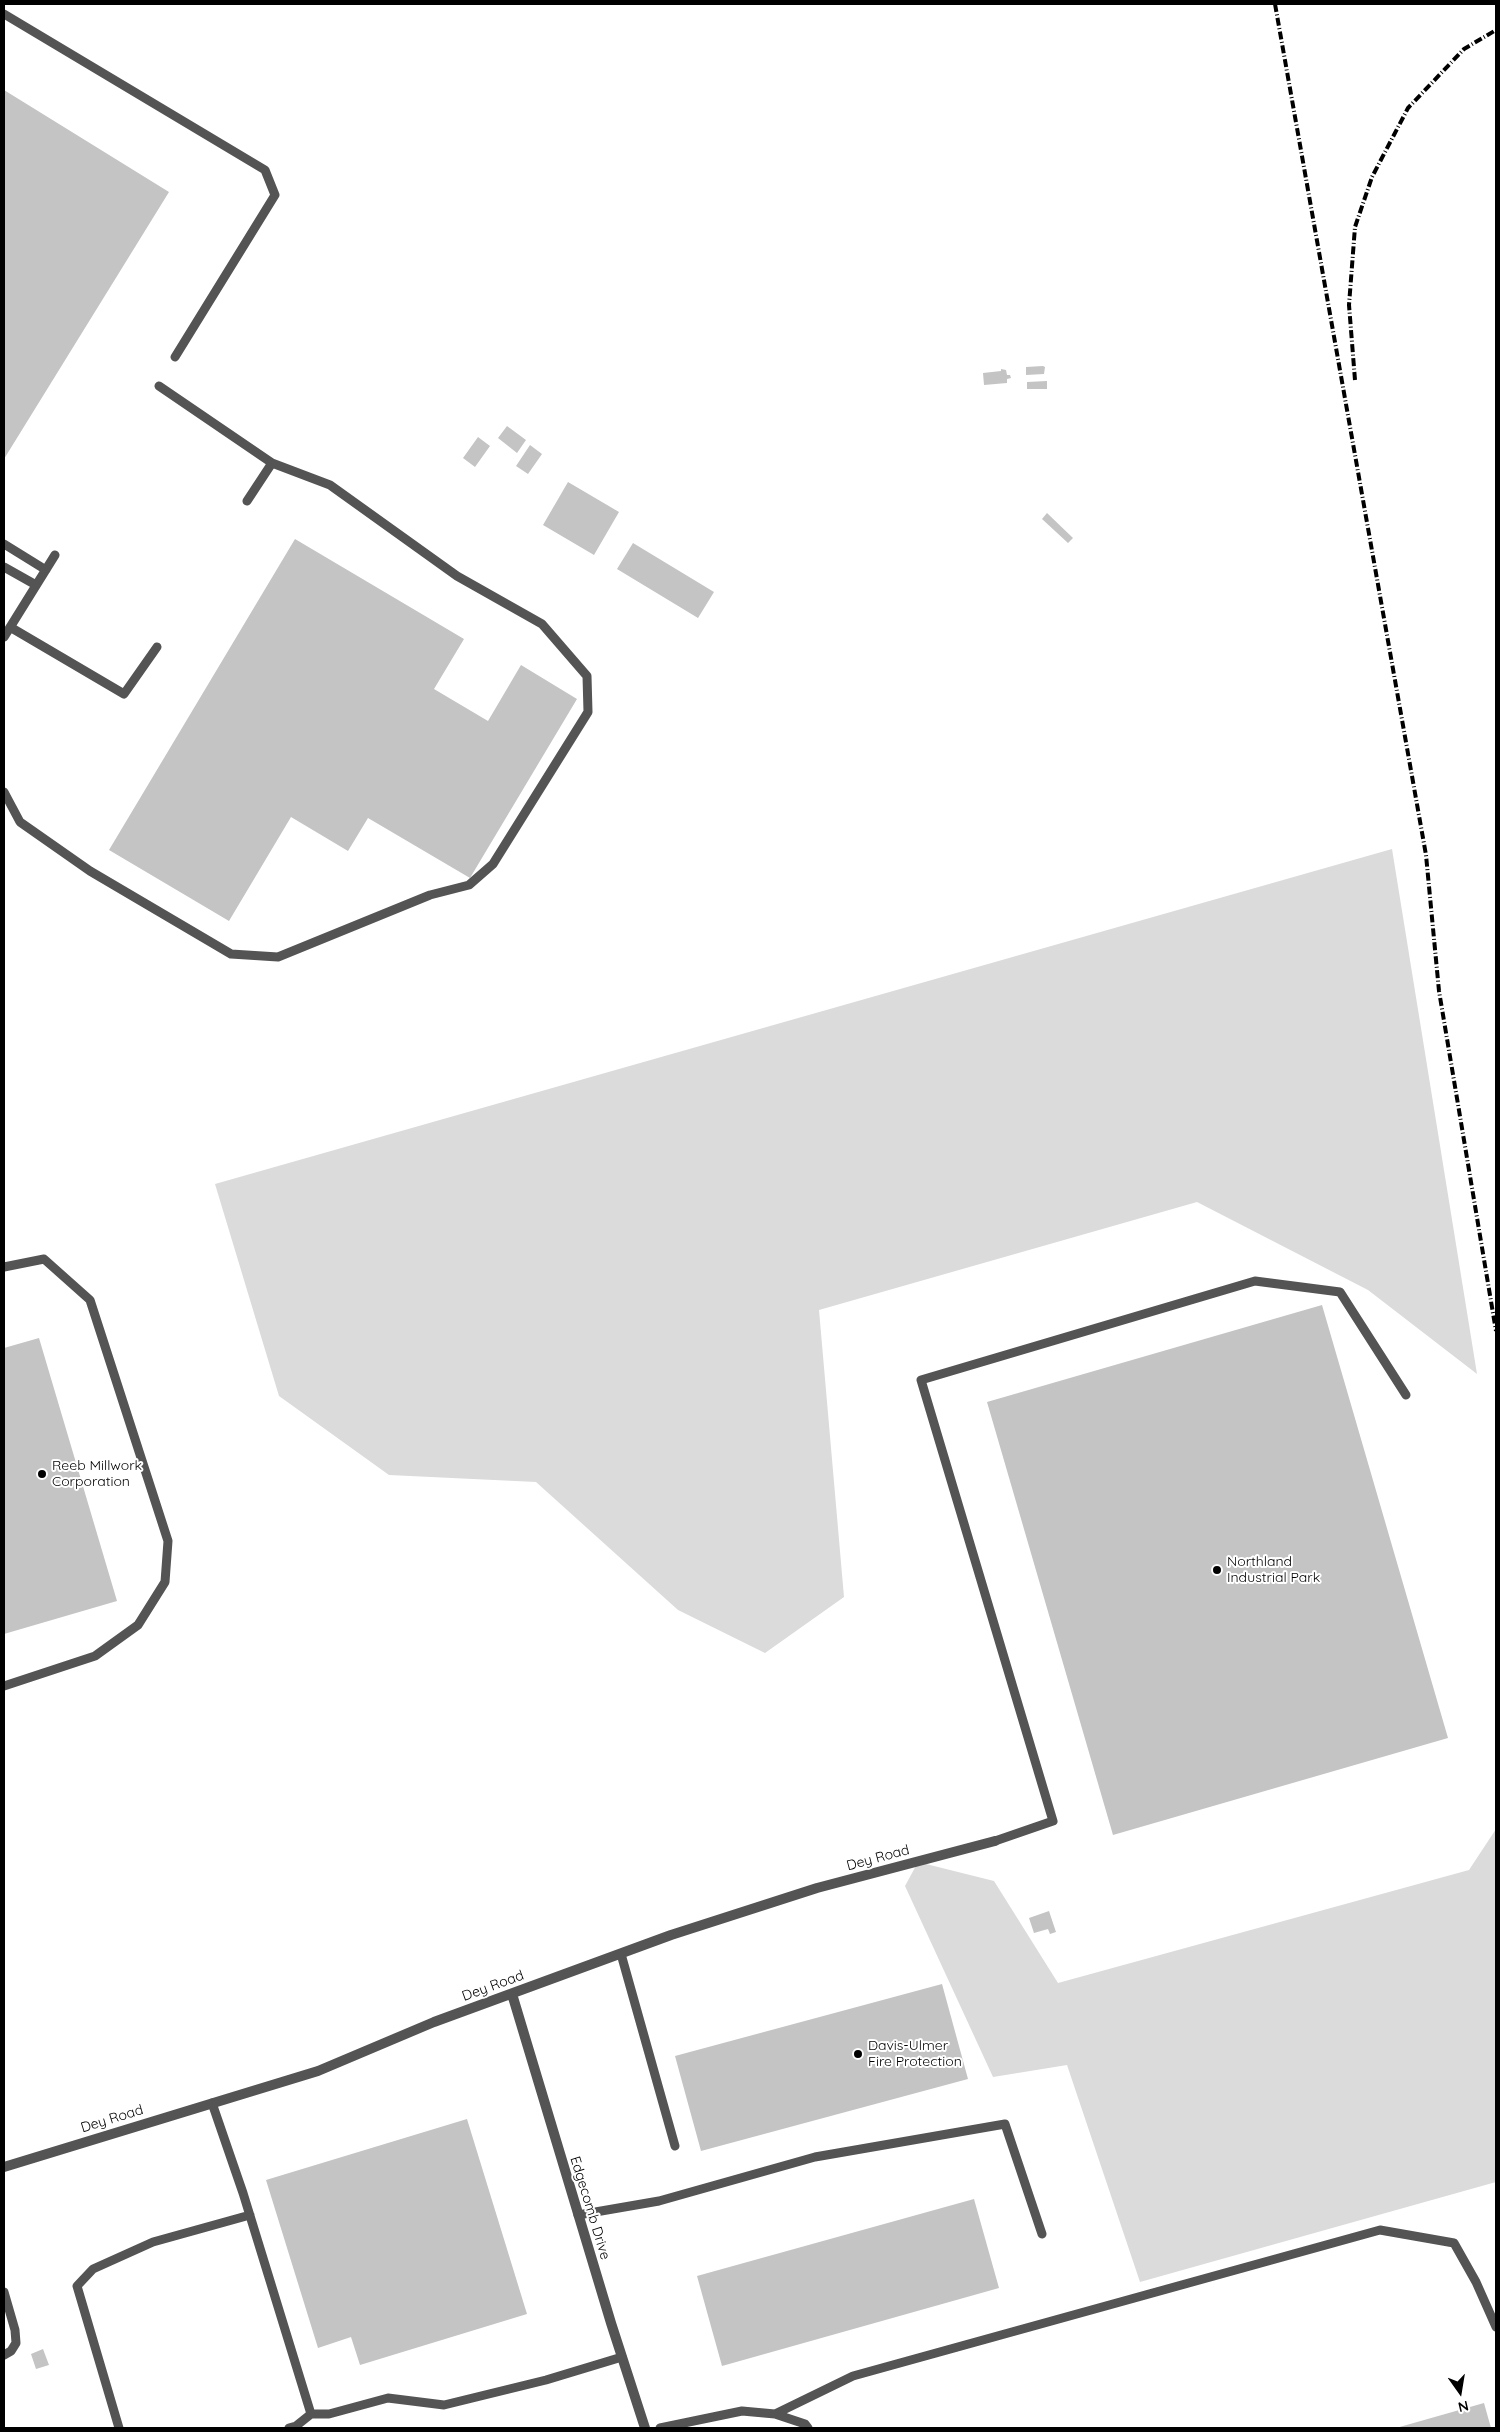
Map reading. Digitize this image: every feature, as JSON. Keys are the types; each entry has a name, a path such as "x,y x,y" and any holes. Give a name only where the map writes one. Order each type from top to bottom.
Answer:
{"street":[{"name":"Dey Road","path":"4,2167 318,2071 434,2022 621,1954 817,1888 995,1841"},
{"name":"Edgecomb Drive","path":"512,1994 578,2216 645,2428"}],"lane":[{"path":"4,14 265,170 275,195 175,357"},
{"path":"4,792 20,822 90,871 231,954 278,957 430,895 469,885 493,864 588,712 587,676 542,624 458,576 330,485 272,463 159,386"},
{"path":"247,501 272,463"},
{"path":"4,544 46,570"},
{"path":"4,637 55,555"},
{"path":"4,567 36,585"},
{"path":"10,627 124,694 157,647"},
{"path":"4,1267 44,1259 90,1300 168,1541 165,1582 138,1625 94,1656 48,1673 4,1686"},
{"path":"995,1841 1053,1821 921,1380 1255,1281 1340,1292 1406,1396"},
{"path":"621,1954 675,2146"},
{"path":"212,2103 250,2215 311,2414"},
{"path":"578,2216 659,2202 815,2158 1006,2124 1042,2234"},
{"path":"118,2428 77,2286 92,2269 153,2242 250,2215"},
{"path":"775,2414 853,2376 1380,2230 1454,2243 1476,2282 1496,2327"},
{"path":"4,2292 15,2330 16,2343 11,2351 4,2355"},
{"path":"290,2428 296,2426 311,2414 329,2414 388,2398 444,2405 546,2380 622,2357"},
{"path":"660,2428 742,2411 775,2414 806,2424 808,2428"}],"shaded area":[{"path":"1392,849 1477,1374 1368,1290 1197,1202 819,1310 844,1597 765,1653 678,1610 536,1482 389,1475 279,1396 215,1184"},
{"path":"1496,1829 1496,2182 1140,2282 1067,2065 993,2077 905,1886 918,1862 994,1881 1058,1983 1469,1870"}],"building":[{"path":"4,90 169,192 4,459"},
{"path":"1026,367 1045,367 1044,374 1026,375"},
{"path":"1001,369 1006,370 1007,375 1010,375 1011,378 1007,379 1007,383 984,385 983,373 1001,371"},
{"path":"1047,381 1047,389 1027,389 1027,382"},
{"path":"507,426 526,440 517,453 498,438"},
{"path":"478,437 490,446 475,467 463,458"},
{"path":"530,445 542,454 528,474 516,466"},
{"path":"568,482 619,512 594,555 543,525"},
{"path":"1047,513 1073,538 1068,543 1042,519"},
{"path":"295,539 464,639 434,689 488,721 521,665 577,699 470,878 368,818 348,851 291,817 229,921 109,850"},
{"path":"633,543 714,592 698,618 617,569"},
{"name":"Northland Industrial Park","path":"1322,1305 1448,1738 1113,1835 987,1402"},
{"name":"Reeb Millwork Corporation","path":"39,1338 117,1601 4,1634 4,1348"},
{"path":"1049,1911 1056,1932 1050,1934 1048,1929 1034,1933 1029,1918"},
{"path":"942,1984 968,2079 701,2151 675,2056"},
{"path":"467,2119 527,2314 360,2365 351,2337 318,2348 266,2180"},
{"path":"974,2199 999,2288 722,2366 697,2276"},
{"path":"43,2349 49,2365 36,2369 31,2354"},
{"path":"1484,2403 1491,2428 1396,2428"}],"railway":[{"path":"1275,4 1426,855 1439,991 1496,1331"},
{"path":"1355,380 1349,305 1355,227 1372,177 1408,108 1464,49 1496,30"}],"place":[{"name":"Reeb Millwork Corporation","path":"42,1474"},
{"name":"Northland Industrial Park","path":"1217,1570"},
{"name":"Davis-Ulmer Fire Protection","path":"858,2054"}]}
